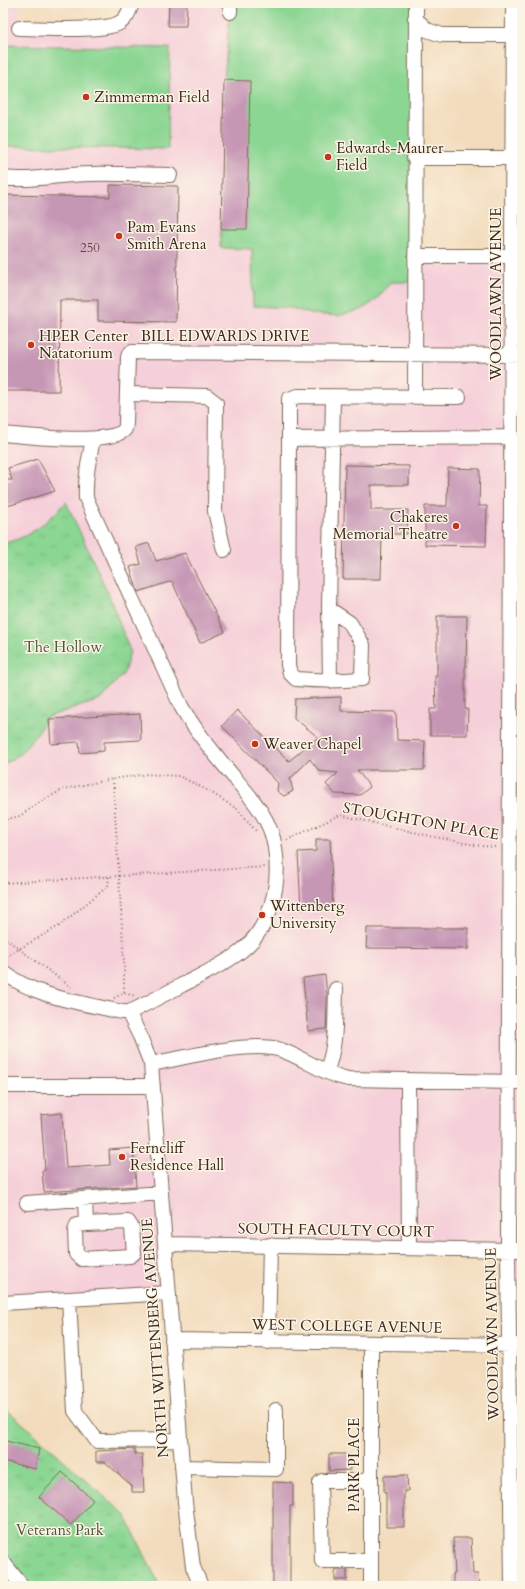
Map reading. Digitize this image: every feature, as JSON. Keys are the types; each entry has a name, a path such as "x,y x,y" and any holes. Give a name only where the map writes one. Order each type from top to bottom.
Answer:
{"street":[{"path":"19,28 100,28 114,26 127,16 132,3"},
{"path":"414,397 414,158 416,3"},
{"name":"WOODLAWN AVENUE","path":"512,1586 515,1344 508,1250 516,1082 510,847 516,585 512,437 517,354 518,61 513,35 514,3"},
{"path":"415,18 427,30 442,35 513,35"},
{"path":"414,158 518,158"},
{"path":"3,178 17,180 88,174 170,175"},
{"path":"415,256 517,256"},
{"name":"BILL EDWARDS DRIVE","path":"8,434 93,439 121,433 125,429 126,423 128,357 132,352 517,354"},
{"path":"127,394 207,396 216,403 216,511 224,550"},
{"path":"333,611 350,623 363,645 362,680 330,681 296,679 290,673 288,665 289,399 298,396 459,397"},
{"path":"330,681 333,611 333,396"},
{"path":"3,446 11,439 8,434"},
{"path":"289,439 512,437"},
{"path":"3,972 30,988 54,996 128,1012 222,964 240,952 251,942 265,919 273,899 277,866 275,846 270,830 262,814 194,728 181,706 86,498 85,483 93,439"},
{"path":"326,1072 331,1061 333,1047 336,989"},
{"name":"NORTH WITTENBERG AVENUE","path":"128,1012 140,1036 151,1064 168,1293 190,1550 193,1566 202,1586"},
{"path":"151,1064 248,1047 265,1047 279,1049 295,1055 334,1077 348,1079 516,1082"},
{"path":"408,1081 409,1248"},
{"path":"3,1086 153,1086"},
{"path":"27,1203 161,1193"},
{"path":"85,1199 86,1224"},
{"name":"SOUTH FACULTY COURT","path":"165,1244 522,1250"},
{"path":"268,1342 270,1246"},
{"path":"3,1303 168,1293"},
{"path":"69,1299 74,1411 97,1441 180,1440"},
{"name":"WEST COLLEGE AVENUE","path":"172,1340 515,1344"},
{"name":"PARK PLACE","path":"371,1343 371,1586"},
{"path":"182,1467 276,1470 276,1410"},
{"path":"371,1481 320,1483 322,1561 371,1561"},
{"path":"3,1562 22,1586"}],"path":[{"path":"3,820 20,816 40,802 64,789 147,774 179,776 209,791 237,809 261,836"},
{"path":"113,779 124,961 124,993"},
{"name":"STOUGHTON PLACE","path":"275,846 340,815 480,846 510,847"},
{"path":"3,883 277,866"},
{"path":"3,958 59,926 108,886 110,876"},
{"path":"3,937 73,989"},
{"path":"106,1008 114,997 124,993 135,994 146,1004"}],"shaded area":[{"name":"Wittenberg University","path":"3,3 19,3 19,28 114,26 132,3 416,3 415,256 513,256 511,585 522,586 522,1345 508,1344 508,1250 165,1244 168,1293 3,1303"}],"green space":[{"path":"241,3 416,3 415,282 391,282 376,300 361,310 338,316 311,314 291,308 253,306 252,249 221,248 224,80 230,12"},
{"name":"Zimmerman Field","path":"3,45 170,48 168,149 3,146"},
{"name":"The Hollow","path":"66,502 108,593 130,651 124,673 100,700 47,717 38,732 20,754 3,765 3,543 13,541 38,528"},
{"name":"Veterans Park","path":"3,1406 125,1515 160,1586 3,1586"}],"building":[{"path":"169,3 187,3 186,26 168,26"},
{"path":"224,80 250,81 247,229 221,229"},
{"path":"110,185 178,186 176,322 98,321 98,300 60,300 59,391 3,391 3,195 110,197"},
{"path":"38,459 55,491 11,505 3,506 3,480 12,480 8,468"},
{"path":"345,465 409,466 409,485 371,485 371,510 408,510 407,534 382,534 381,579 343,579"},
{"name":"Chakeres Memorial Theatre","path":"448,468 480,469 479,506 487,506 486,546 425,545 425,506 447,506"},
{"path":"149,543 156,561 185,553 225,632 200,643 172,581 138,592 130,567 141,564 136,547"},
{"path":"437,616 467,616 465,709 468,709 467,735 430,735 430,709 436,709 435,676 437,676"},
{"path":"341,697 341,711 396,712 397,740 425,741 424,770 357,770 370,787 360,795 335,794 326,784 338,773 319,771 310,759 290,779 293,791 284,796 277,791 278,783 222,726 237,710 289,761 318,737 294,718 295,699"},
{"path":"140,714 141,740 104,742 104,751 80,753 79,742 51,744 49,719"},
{"path":"316,839 330,839 333,907 301,909 298,852 316,851"},
{"path":"367,928 468,928 468,949 366,948"},
{"path":"325,975 327,996 326,1029 308,1031 303,978"},
{"name":"Ferncliff Residence Hall","path":"62,1113 66,1168 110,1165 109,1150 133,1148 136,1186 44,1192 42,1171 45,1170 41,1115"},
{"path":"6,1441 39,1449 35,1469 3,1461"},
{"path":"135,1449 135,1454 142,1454 144,1492 132,1492 132,1486 105,1462 96,1462 96,1451"},
{"path":"329,1454 349,1454 350,1470 329,1471"},
{"path":"62,1472 93,1500 71,1525 39,1497"},
{"path":"407,1475 408,1491 404,1491 404,1527 386,1527 386,1492 384,1492 384,1476"},
{"path":"273,1482 293,1483 293,1506 290,1506 290,1586 273,1586"},
{"path":"453,1538 471,1538 473,1574 478,1574 479,1586 453,1586 453,1574 455,1574"},
{"path":"335,1570 347,1570 347,1580 335,1580"}],"place":[{"name":"Zimmerman Field","path":"86,97"},
{"name":"Edwards-Maurer Field","path":"328,157"},
{"name":"Pam Evans Smith Arena","path":"119,236"},
{"name":"HPER Center Natatorium","path":"31,345"},
{"name":"Chakeres Memorial Theatre","path":"456,526"},
{"name":"Weaver Chapel","path":"255,744"},
{"name":"Wittenberg University","path":"262,915"},
{"name":"Ferncliff Residence Hall","path":"122,1157"}]}
